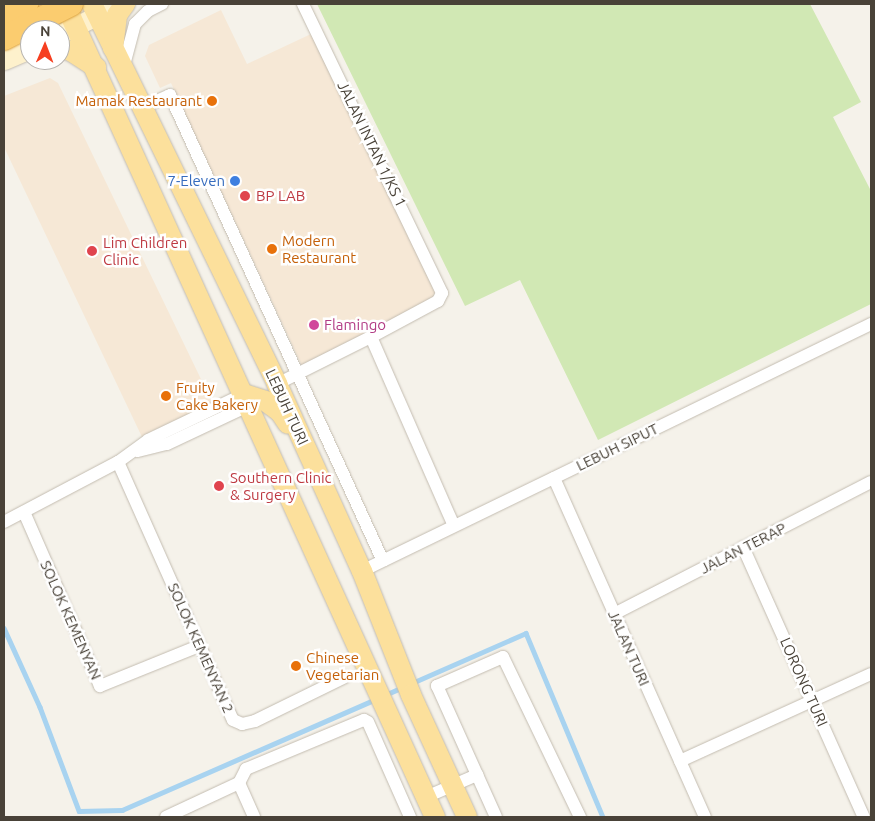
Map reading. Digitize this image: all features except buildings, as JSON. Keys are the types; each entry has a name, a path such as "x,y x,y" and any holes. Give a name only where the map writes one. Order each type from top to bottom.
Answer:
{"highway":[{"path":"4,15 26,4"},
{"path":"4,38 20,34"}],"main road":[{"path":"65,4 69,20"},
{"path":"70,21 94,10 120,4"},
{"path":"113,48 117,15 125,4"},
{"path":"4,6 19,12 23,20 18,40 4,55"},
{"name":"LEBUH TURI","path":"94,10 277,384 362,571 411,695 467,817"},
{"path":"70,23 96,67 247,399 383,706 435,817"},
{"path":"70,51 96,67"},
{"path":"4,60 20,53"},
{"path":"247,399 265,401 280,412 305,447"}],"street":[{"path":"123,71 135,24 148,11 162,4"},
{"name":"JALAN INTAN 1/KS 1","path":"303,4 440,284 442,293 438,301 371,338"},
{"name":"LEBUH TURI","path":"141,108 170,95 383,561"},
{"name":"LEBUH SIPUT","path":"362,571 871,324"},
{"path":"277,384 371,338 454,526"},
{"path":"4,522 138,451 148,440 247,399"},
{"name":"SOLOK KEMENYAN 2","path":"118,462 233,720 242,724 255,722 345,677"},
{"name":"JALAN TURI","path":"554,478 705,817"},
{"name":"JALAN TERAP","path":"614,614 871,482"},
{"name":"SOLOK KEMENYAN","path":"24,512 100,686 199,646"},
{"name":"LORONG TURI","path":"743,548 864,817"},
{"path":"496,817 437,686 504,657 580,817"},
{"path":"680,761 871,674"},
{"path":"166,817 239,783 246,768 359,721 368,722 410,817"},
{"path":"426,797 477,775"},
{"path":"239,783 254,817"}],"shaded area":[{"path":"221,10 247,64 311,34 436,288 433,298 302,366 171,83 160,88 145,56 149,45"},
{"path":"50,78 58,83 213,404 142,437 4,147 4,96"}],"green space":[{"path":"317,4 810,4 861,102 833,117 871,191 871,304 598,440 520,280 465,306"}],"waterway":[{"path":"4,628 40,707 79,811 122,810 376,699"},
{"path":"412,683 526,633 603,817"},
{"path":"385,695 403,687"}],"place":[{"name":"Mamak Restaurant","path":"212,101"},
{"name":"7-Eleven","path":"235,181"},
{"name":"BP LAB","path":"245,196"},
{"name":"Modern Restaurant","path":"272,249"},
{"name":"Lim Children Clinic","path":"92,251"},
{"name":"Flamingo","path":"314,325"},
{"name":"Fruity Cake Bakery","path":"166,396"},
{"name":"Southern Clinic & Surgery","path":"219,486"},
{"name":"Chinese Vegetarian","path":"296,666"}]}
